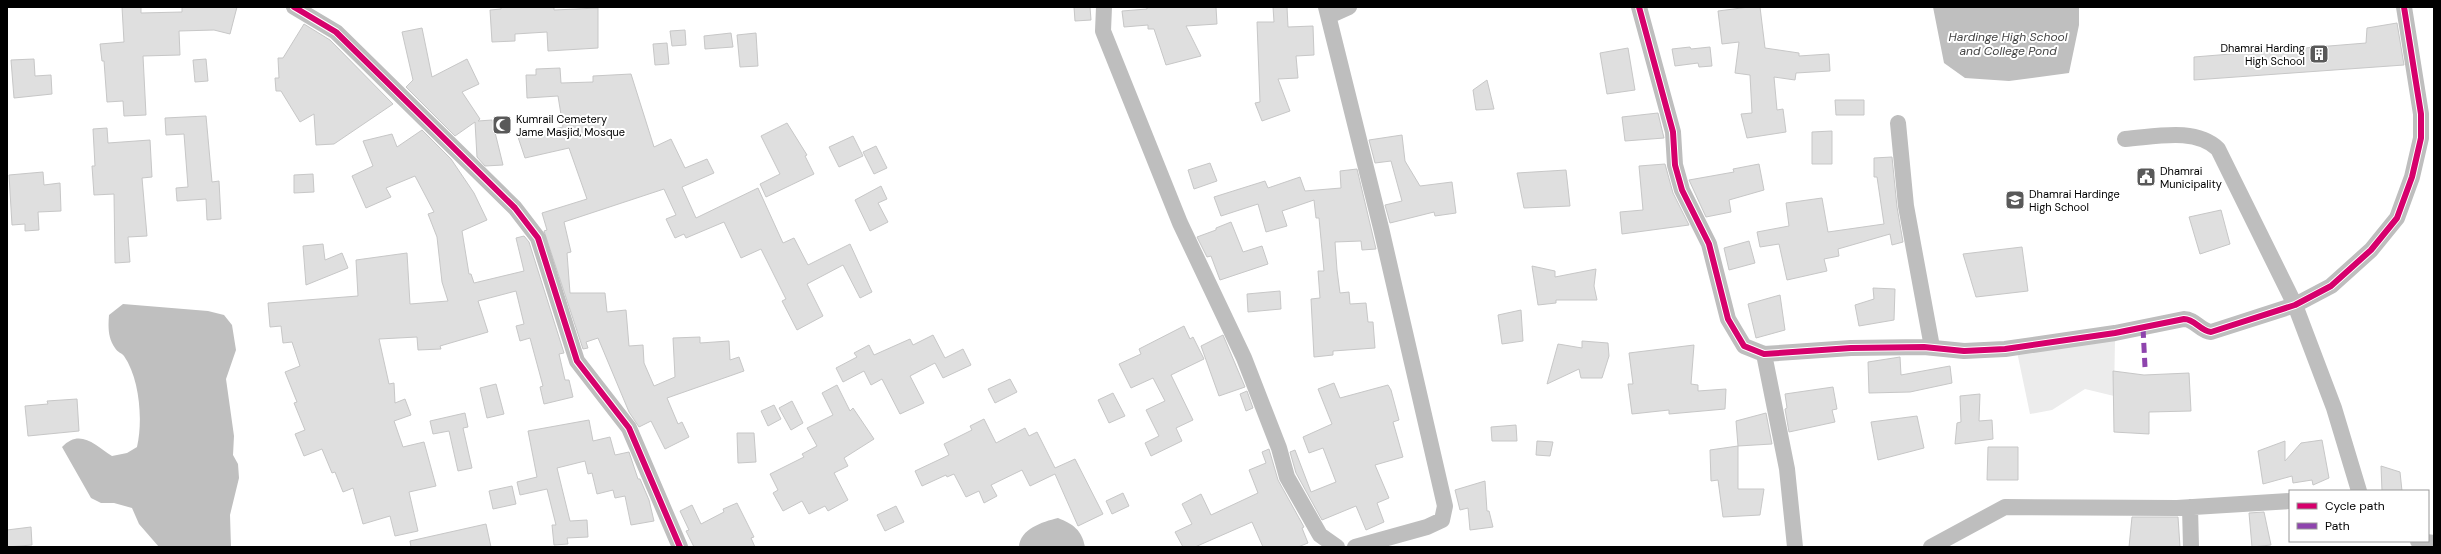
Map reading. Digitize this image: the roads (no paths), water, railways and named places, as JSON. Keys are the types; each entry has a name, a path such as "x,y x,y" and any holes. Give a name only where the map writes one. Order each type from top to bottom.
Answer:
{"street":[{"path":"294,7 336,32 515,208 538,238 577,361 630,428 680,547"},
{"path":"1104,7 1103,31 1180,223 1244,358 1279,448 1287,477 1320,535 1337,547"},
{"path":"1349,7 1327,12 1379,220 1445,506 1442,520 1427,527 1355,547"},
{"path":"1638,7 1673,132 1675,164 1678,177 1682,190 1709,244 1728,319 1744,346 1764,354 1851,348 1932,347 1964,351 2005,349 2115,334 2184,319 2191,320 2206,331 2211,332 2295,305 2331,286 2371,250 2397,218 2412,177 2421,138 2420,114 2404,7"},
{"path":"1898,122 1906,206 1932,347"},
{"path":"2125,139 2173,136 2202,138 2211,142 2218,149 2295,305 2334,408 2359,490"},
{"path":"1764,354 1787,468 1795,547"},
{"path":"1931,547 2005,507 2190,507 2289,501"},
{"path":"2190,507 2191,547"}],"water":[{"name":"Hardinge High School and College Pond","path":"1933,7 2079,7 2079,25 2069,73 2009,81 1965,78 1944,63"},
{"path":"123,304 208,311 224,315 232,325 236,350 226,379 234,436 233,455 238,464 239,478 230,515 231,547 159,547 139,524 132,508 114,503 101,503 91,498 62,447 69,441 75,439 87,440 112,456 127,453 137,447 140,413 137,388 129,365 124,356 115,348 109,332 109,315"},
{"path":"1058,518 1076,528 1082,536 1085,547 1019,547 1023,535 1033,527"}],"place":[{"name":"Dhamrai Harding High School","path":"2319,54"},
{"name":"Kumrail Cemetery Jame Masjid, Mosque","path":"502,125"},
{"name":"Dhamrai Municipality","path":"2146,177"},
{"name":"Dhamrai Hardinge High School","path":"2015,200"}]}
